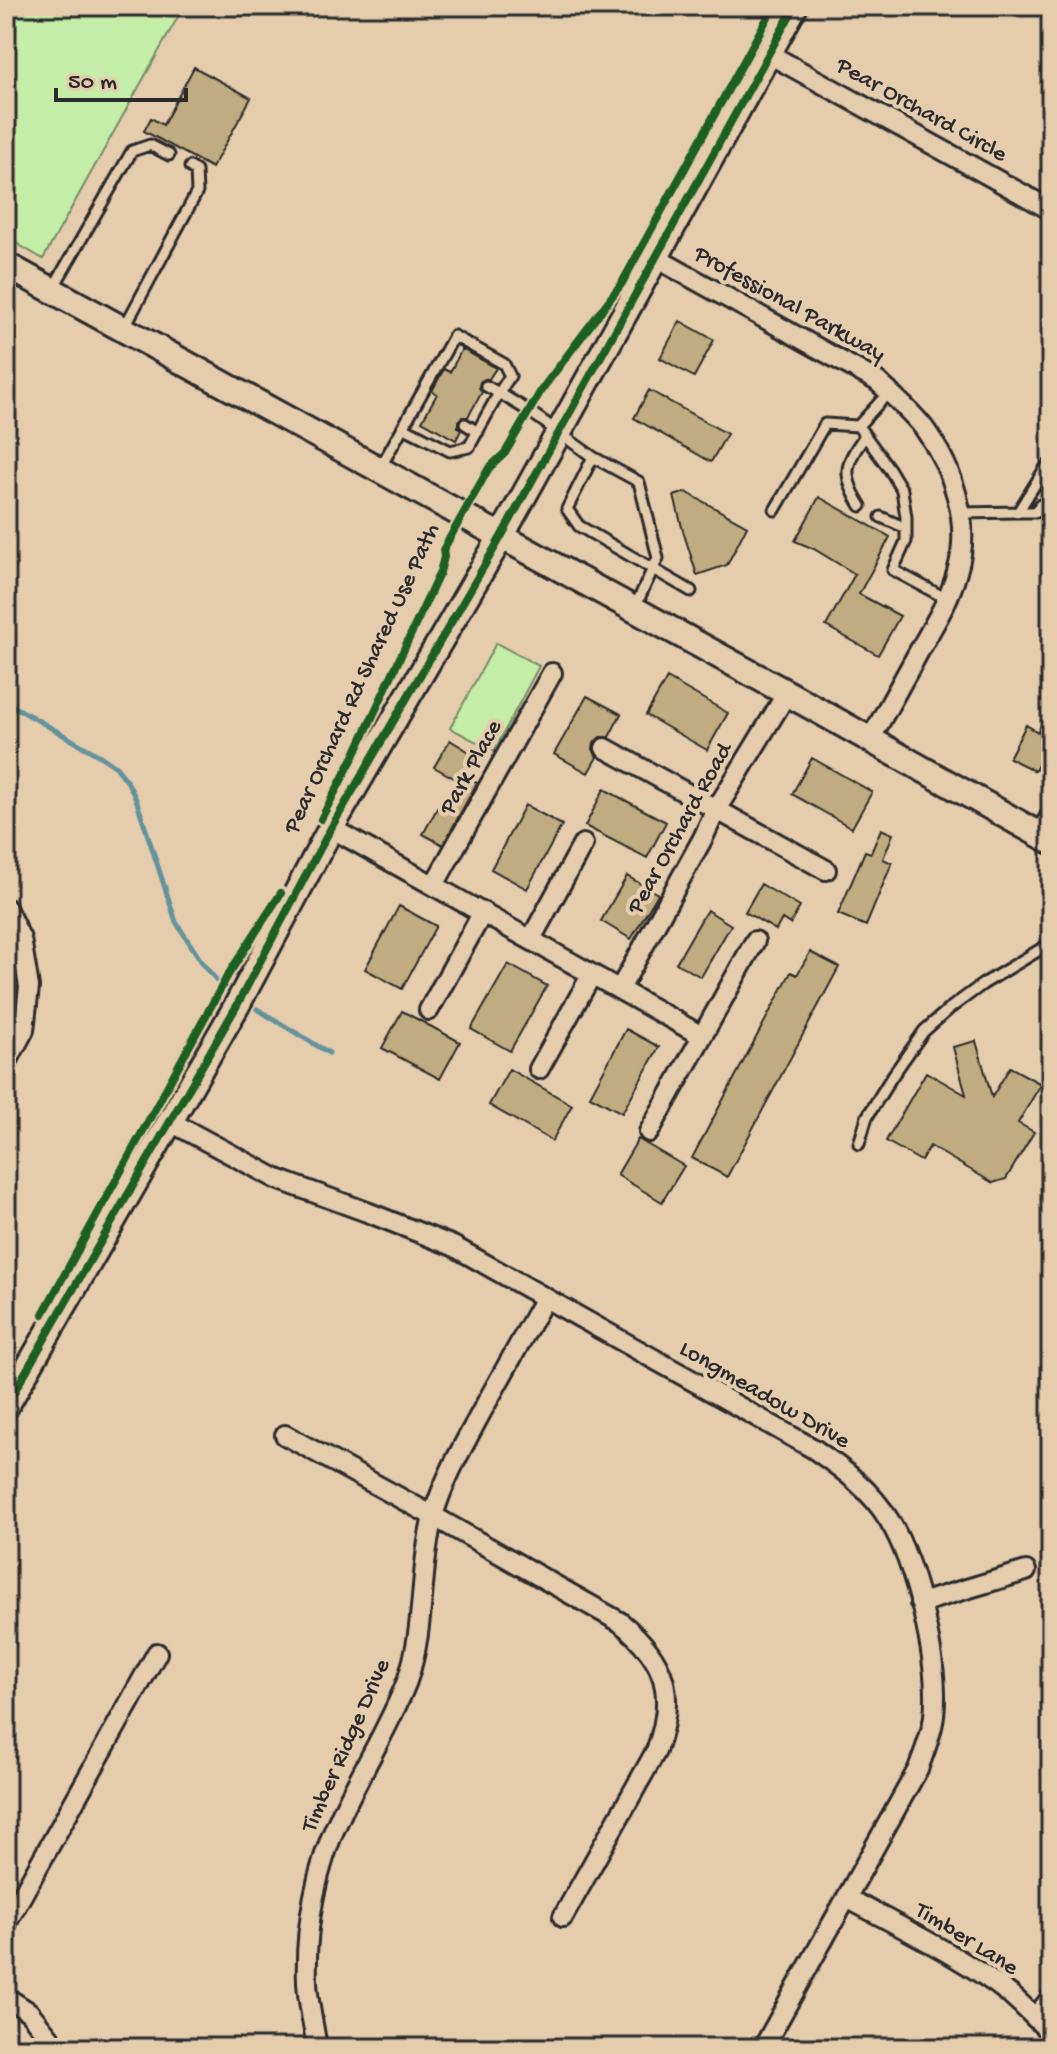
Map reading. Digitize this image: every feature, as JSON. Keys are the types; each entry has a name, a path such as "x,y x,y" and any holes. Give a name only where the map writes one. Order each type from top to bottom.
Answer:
{"street":[{"path":"6,1406 236,1007 331,828 501,537 795,6"},
{"name":"Pear Orchard Circle","path":"769,54 1051,210"},
{"name":"Professional Parkway","path":"656,258 877,381 902,403 925,430 954,485 961,513 962,542 958,571 947,599 870,740"},
{"path":"6,265 870,740 1047,830"},
{"name":"Park Place","path":"434,885 552,673"},
{"name":"Pear Orchard Road","path":"620,989 716,810 787,693"},
{"path":"605,748 826,870"},
{"path":"331,828 702,1036"},
{"path":"531,939 583,844"},
{"path":"6,908 21,939 29,987 24,1030 6,1064"},
{"path":"429,1010 483,912"},
{"path":"649,1132 755,941"},
{"path":"539,1069 592,974"},
{"name":"Longmeadow Drive","path":"169,1121 277,1179 453,1246 814,1449 846,1470 890,1521 905,1556 930,1645 934,1716 918,1769 763,2048"},
{"name":"Timber Ridge Drive","path":"317,2048 307,1984 316,1885 334,1830 389,1723 408,1678 418,1634 425,1559 433,1516 443,1487 545,1298"},
{"path":"285,1435 620,1622 639,1637 654,1656 666,1693 664,1730 656,1751 563,1917"},
{"path":"920,1603 1026,1571"},
{"path":"6,1924 157,1653"},
{"name":"Timber Lane","path":"847,1898 972,1968 1013,1997 1051,2033"},
{"path":"6,1997 29,2012 58,2048"},
{"path":"1035,2018 1051,1998"}],"lane":[{"path":"52,291 132,151 150,145 169,155"},
{"path":"122,331 197,192 196,171 190,167"},
{"path":"379,471 418,399 454,336 504,364 510,376 469,447 450,451 403,427"},
{"path":"441,359 453,366"},
{"path":"486,386 529,411 593,457 639,482 658,558 634,610"},
{"path":"858,426 889,392"},
{"path":"418,399 431,406"},
{"path":"465,424 478,432"},
{"path":"775,510 825,424 858,426"},
{"path":"858,426 902,490 906,541 893,570 947,599"},
{"path":"861,506 849,487 847,474 853,452 865,436"},
{"path":"593,457 581,491 567,509 579,526 691,591"},
{"path":"1018,512 1051,462"},
{"path":"961,513 1036,512 1040,505"},
{"path":"881,517 906,528"},
{"path":"640,524 651,530"},
{"path":"859,1144 867,1117 924,1031 983,984 1051,943"}],"green space":[{"path":"6,6 184,6 43,259 6,237"},
{"path":"496,643 539,666 494,751 450,728"}],"building":[{"path":"194,67 251,98 212,168 144,131 151,118 163,125"},
{"path":"680,321 714,340 694,377 660,358"},
{"path":"462,349 496,368 489,379 480,382 482,392 468,417 458,421 461,430 456,440 422,421 437,394 432,391 444,369 450,372"},
{"path":"649,390 727,434 711,462 634,418"},
{"path":"686,492 747,526 727,565 697,575 674,496"},
{"path":"819,497 890,537 859,594 900,616 878,655 826,626 855,574 795,541"},
{"path":"667,678 728,713 707,750 646,715"},
{"path":"587,696 621,714 609,737 600,737 594,743 597,757 588,773 554,754"},
{"path":"1051,703 1051,739 1035,771 1009,758 1026,725 1038,732"},
{"path":"450,740 476,756 461,782 434,767"},
{"path":"812,758 872,792 852,828 792,794"},
{"path":"468,777 477,783 443,845 423,834 440,803 450,808"},
{"path":"604,789 666,822 647,858 585,826"},
{"path":"525,805 562,825 527,889 491,869"},
{"path":"881,829 893,834 883,859 892,863 866,926 838,914 865,851 871,853"},
{"path":"627,876 658,894 631,939 601,921"},
{"path":"761,884 800,907 790,924 782,919 776,930 745,912"},
{"path":"399,906 436,926 402,989 365,969"},
{"path":"707,910 731,925 701,977 676,963"},
{"path":"810,952 839,967 727,1177 692,1158 791,972 797,975"},
{"path":"508,964 547,986 510,1051 471,1029"},
{"path":"402,1011 460,1042 440,1079 382,1048"},
{"path":"626,1029 659,1047 622,1113 590,1096"},
{"path":"976,1041 992,1097 1010,1067 1041,1084 1018,1123 1034,1132 1006,1179 993,1183 930,1146 921,1161 886,1141 926,1072 966,1095 953,1047"},
{"path":"509,1069 572,1105 552,1141 489,1105"},
{"path":"638,1139 684,1166 662,1202 617,1175"}],"waterway":[{"path":"6,702 100,756 116,767 127,781 136,799 176,922 218,982"},
{"path":"257,1009 329,1053"}],"cycle path":[{"name":"Pear Orchard Rd Shared Use Path","path":"321,819 355,754 440,572 443,550 489,468 505,453 542,389 622,283 774,6"},
{"path":"6,1406 236,1007 331,828 501,537 795,6"},
{"path":"43,1314 228,975 281,893"}]}
